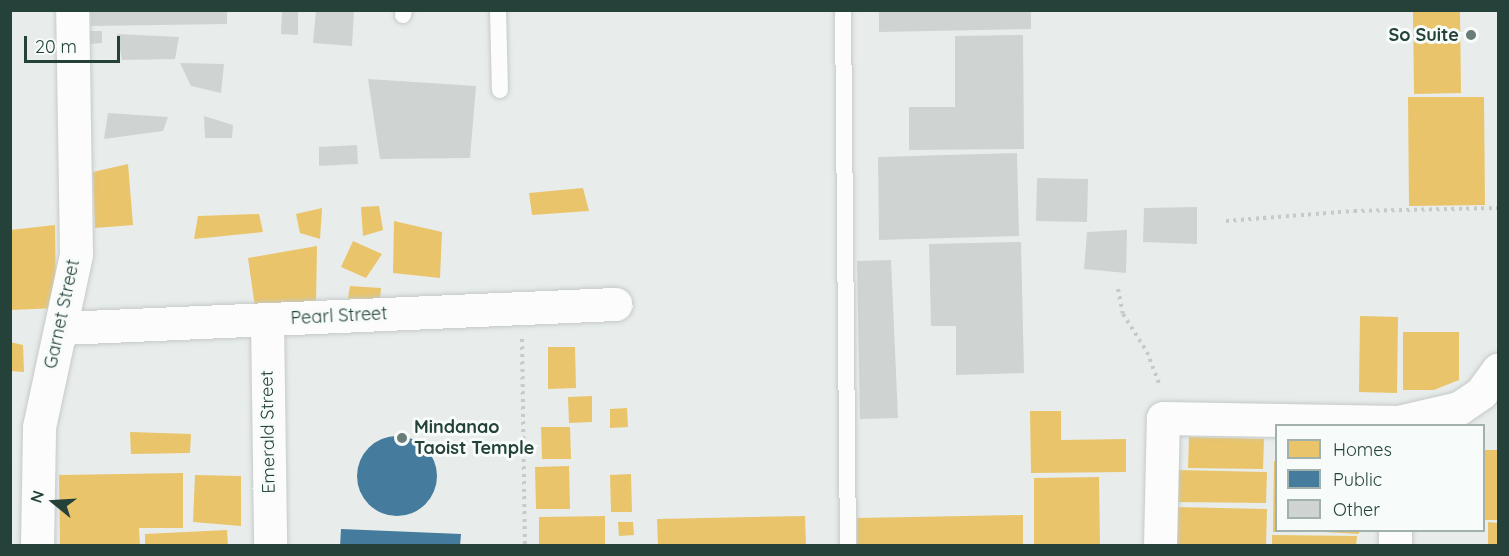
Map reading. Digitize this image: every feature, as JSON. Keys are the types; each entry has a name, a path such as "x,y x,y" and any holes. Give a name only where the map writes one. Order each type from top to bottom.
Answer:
{"street":[{"name":"Garnet Street","path":"38,546 39,427 63,328 78,217 72,10"},
{"name":"Pearl Street","path":"63,328 615,304"},
{"name":"Emerald Street","path":"267,319 270,546"},
{"path":"1160,546 1163,418 1398,424 1459,408 1481,393 1498,370"}],"lane":[{"path":"498,10 500,90"},
{"path":"843,10 848,546"}],"path":[{"path":"1227,220 1354,211 1498,208"},
{"path":"1118,289 1123,314 1159,377 1163,418"},
{"path":"521,308 525,546"}],"building: Homes":[{"path":"1413,10 1460,10 1461,93 1414,94"},
{"path":"1408,97 1484,97 1485,205 1409,206"},
{"path":"128,164 133,225 95,228 93,172"},
{"path":"583,188 589,211 532,215 529,193"},
{"path":"379,206 383,230 363,236 361,207"},
{"path":"322,208 320,239 300,233 296,214"},
{"path":"259,214 263,232 194,239 198,216"},
{"path":"394,221 442,232 440,278 393,273"},
{"path":"55,225 56,308 10,310 10,230"},
{"path":"353,241 382,254 366,278 341,267"},
{"path":"317,246 316,305 255,307 248,258"},
{"path":"350,286 381,288 379,308 348,298"},
{"path":"1360,316 1398,317 1397,393 1359,392"},
{"path":"1403,332 1459,332 1459,380 1434,390 1403,390"},
{"path":"10,342 23,345 24,372 10,371"},
{"path":"548,347 575,347 576,388 548,389"},
{"path":"592,396 592,422 569,423 568,397"},
{"path":"627,408 628,427 610,428 610,409"},
{"path":"1030,411 1061,411 1061,440 1126,439 1126,472 1031,473"},
{"path":"541,427 570,427 571,459 542,459"},
{"path":"130,432 191,434 190,453 131,454"},
{"path":"1189,437 1264,439 1263,469 1188,468"},
{"path":"1485,450 1498,450 1498,520 1485,520"},
{"path":"1274,461 1275,461 1275,532 1273,532"},
{"path":"569,466 570,509 536,509 535,467"},
{"path":"1176,470 1267,472 1266,503 1175,502"},
{"path":"183,473 183,528 139,528 140,546 60,546 59,475"},
{"path":"631,474 632,512 611,512 610,475"},
{"path":"195,475 241,476 241,526 193,522"},
{"path":"1099,477 1100,546 1034,546 1034,478"},
{"path":"1174,507 1267,509 1266,546 1173,546"},
{"path":"1023,515 1023,546 857,546 857,518"},
{"path":"605,516 605,546 539,546 539,517"},
{"path":"805,516 806,546 658,546 657,519"},
{"path":"618,522 633,522 634,535 619,536"},
{"path":"1488,522 1498,523 1498,546 1488,546"},
{"path":"227,530 228,546 145,546 145,534"},
{"path":"1324,532 1359,532 1359,534"},
{"path":"1272,535 1357,536 1356,546 1272,546"}],"building: Public":[{"path":"397,436 412,439 425,448 434,461 437,476 434,491 425,504 412,513 397,516 382,513 369,504 360,491 357,476 360,461 369,448 382,439"},
{"path":"341,529 461,534 460,546 340,546"}],"building: Other":[{"path":"91,10 227,10 227,24 91,26"},
{"path":"282,10 298,10 298,35 281,34"},
{"path":"316,10 354,10 352,46 313,43"},
{"path":"879,10 1031,10 1031,29 879,32"},
{"path":"89,31 102,31 102,43 90,44"},
{"path":"117,34 179,37 175,59 122,60"},
{"path":"1023,35 1024,149 909,150 909,107 955,107 955,36"},
{"path":"180,63 224,64 221,93 191,86"},
{"path":"368,79 476,86 470,158 380,159"},
{"path":"108,113 168,117 163,131 104,139"},
{"path":"204,116 233,125 232,138 205,138"},
{"path":"357,145 358,164 319,166 319,147"},
{"path":"1017,153 1019,236 879,240 878,157"},
{"path":"1037,178 1088,179 1087,222 1036,221"},
{"path":"1197,207 1197,244 1143,242 1144,208"},
{"path":"1127,230 1126,273 1084,269 1087,232"},
{"path":"1021,242 1024,373 956,375 956,326 931,326 929,244"},
{"path":"891,260 898,418 860,419 857,261"}],"place":[{"name":"So Suite","path":"1471,35"},
{"name":"Mindanao Taoist Temple","path":"402,438"}]}
